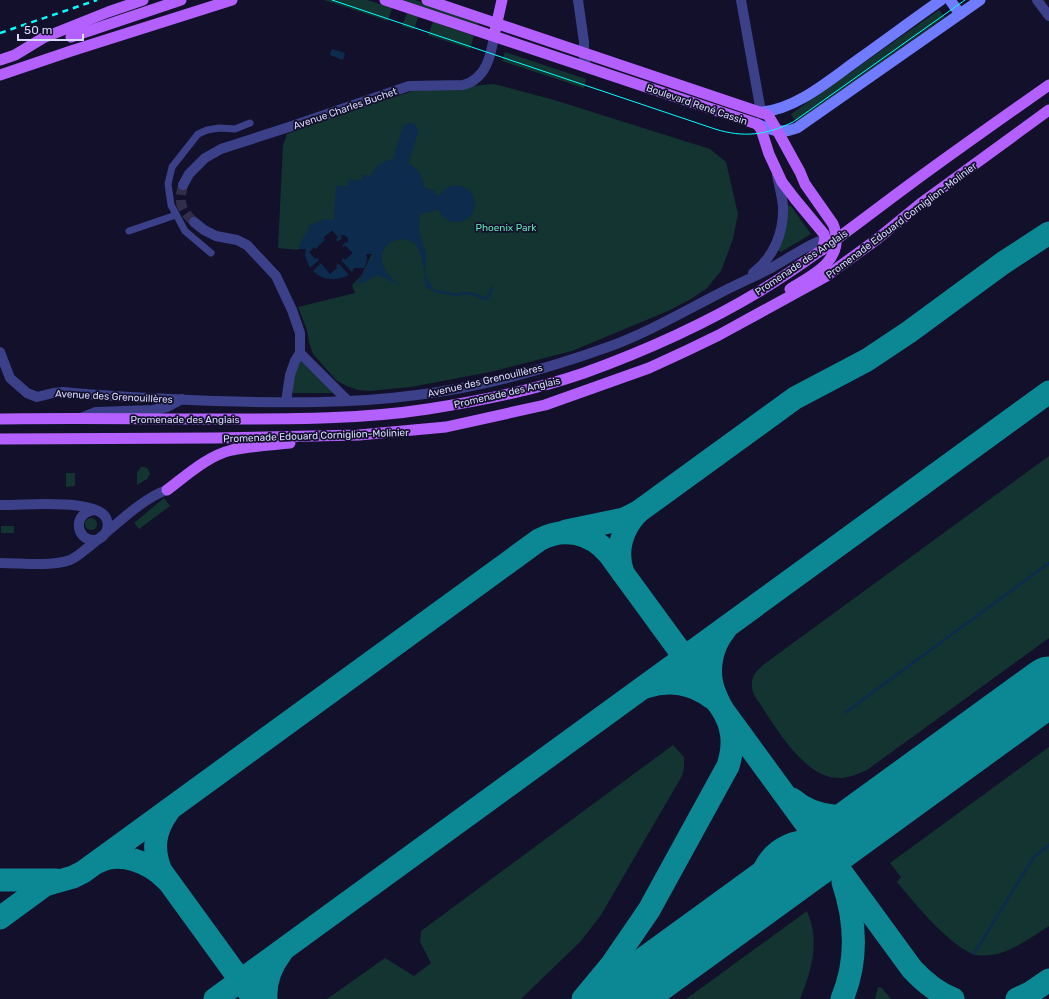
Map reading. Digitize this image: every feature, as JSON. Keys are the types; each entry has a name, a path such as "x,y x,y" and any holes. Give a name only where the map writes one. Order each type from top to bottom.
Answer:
{"main road":[{"path":"0,60 15,55 43,38 108,12 143,0"},
{"path":"71,37 181,0"},
{"path":"0,75 71,50 232,0"},
{"name":"Boulevard René Cassin","path":"385,0 758,124 778,132"},
{"name":"Boulevard René Cassin","path":"427,0 762,112 771,111 785,106 818,88 941,0"},
{"path":"494,36 502,0"},
{"path":"950,0 960,14"},
{"path":"778,132 788,131 802,125 980,0"},
{"name":"Promenade des Anglais","path":"0,419 300,418 384,414 428,409 523,390 582,374 678,334 759,291 823,246 836,240 907,186 1049,85"},
{"name":"Promenade Edouard Corniglion-Molinier","path":"0,439 215,438 359,435 446,428 545,405 649,368 719,335 826,277 876,240 920,204 1049,110"},
{"path":"756,315 831,259 835,252 836,240 833,224 805,184 769,116 762,112 758,124"},
{"name":"Avenue des Grenouillères","path":"758,124 761,129 765,145 788,190 824,234 823,246"},
{"path":"833,224 842,229 850,230"},
{"path":"167,490 206,462 232,450 359,435"}],"street":[{"path":"578,0 585,53 584,60 587,67"},
{"path":"740,0 762,112"},
{"path":"1037,0 1049,16"},
{"name":"Avenue Charles Buchet","path":"183,185 189,174 205,158 222,149 289,128 408,86 463,85 470,83 480,76 485,69 492,50 494,36"},
{"path":"211,253 185,231 171,205 168,184 172,167 198,134 207,130 219,128 235,130 250,123"},
{"name":"Avenue des Grenouillères","path":"746,279 759,269 778,241 783,206 777,171"},
{"path":"129,231 176,216"},
{"path":"194,222 204,230 216,236 237,240 247,245 276,276 292,310 300,333 300,353 295,361 290,375 286,402"},
{"name":"Avenue des Grenouillères","path":"0,352 10,378 27,394 34,397 63,392 182,400 286,402 347,400 417,395 465,387 544,368 608,347 640,334 746,279 769,269 817,242 823,246"},
{"path":"300,353 347,400"},
{"name":"Avenue des Grenouillères","path":"79,419 96,412 153,410 167,407 182,400"},
{"path":"0,563 53,563 70,560 158,493 167,490"},
{"path":"0,505 80,506 112,516 127,516"},
{"path":"90,511 98,511 104,515 108,523 106,533 94,540 89,539 85,537 79,529 79,524 82,516 90,511"}],"green space":[{"path":"324,0 367,0 392,8 388,21"},
{"path":"403,0 415,0 479,21 478,25"},
{"path":"939,10 945,17 796,122 791,114"},
{"path":"407,13 418,17 414,30 402,26"},
{"path":"433,22 474,36 470,49 428,35"},
{"path":"505,52 586,79 584,88 502,61"},
{"name":"Phoenix Park","path":"494,84 551,99 710,149 726,162 738,214 733,239 721,271 707,288 691,299 668,311 572,351 490,372 411,387 369,391 358,390 337,381 313,354 307,330 298,307 355,293 352,285 361,276 372,254 366,254 367,260 364,268 354,268 352,272 342,261 343,258 345,260 353,253 345,245 343,247 346,242 348,243 348,238 342,235 340,236 342,238 338,241 336,240 338,237 332,230 323,238 325,240 316,249 314,247 309,252 306,249 298,250 278,248 283,145 287,134 331,117 413,91"},
{"path":"788,206 791,206 811,234 781,252 778,250"},
{"path":"300,360 334,393 293,393 293,378"},
{"path":"1049,456 1049,638 867,770 849,777 837,778 824,775 812,768 789,746 754,695 752,680 756,672 767,662"},
{"path":"141,467 147,468 150,474 147,479 137,485 137,473"},
{"path":"66,473 75,473 75,486 66,487"},
{"path":"164,498 170,506 139,529 134,523"},
{"path":"89,518 93,518 97,524 93,530 89,530 85,526 85,522"},
{"path":"1,526 14,526 14,533 1,533"},
{"path":"673,745 684,757 684,769 682,776 601,915 581,941 521,999 327,999 385,958 414,976 431,963 420,942 421,931"},
{"path":"1049,747 1049,926 1024,942 1006,951 987,955 973,954 954,942 928,918 897,882 901,877 890,863"},
{"path":"807,911 811,922 814,945 811,966 800,999 686,999"},
{"path":"878,987 882,988 891,999 875,999"}],"water":[{"path":"332,49 345,53 343,60 330,55"},
{"path":"394,159 406,162 415,167 421,175 424,187 435,191 435,194 439,196 446,189 453,186 460,186 472,193 475,200 475,207 471,215 462,221 454,222 449,220 438,210 421,214 419,228 426,253 425,272 428,280 436,291 426,288 418,248 412,242 404,239 389,243 384,249 382,257 383,266 390,277 402,286 378,275 356,286 370,260 372,260 372,254 366,254 367,260 364,268 354,268 352,272 342,261 343,258 345,260 353,253 345,245 343,247 346,242 348,243 348,238 342,235 340,236 342,238 338,241 336,240 338,237 332,230 323,238 325,240 316,249 314,247 309,252 315,259 317,258 319,260 310,268 305,256 306,249 298,249 309,229 308,226 325,219 334,220 336,186 348,186 349,179 361,181 363,175 370,176 380,164"},
{"path":"321,263 330,274 337,268 336,265 339,264 349,275 335,279 321,277 313,271"}],"waterway":[{"path":"401,160 410,131"},
{"path":"436,291 457,295 462,293 473,294 486,299 492,288"},
{"path":"846,712 1049,563"},
{"path":"974,954 1033,858 1049,845"}],"taxiway":[{"path":"623,573 620,548 624,533 632,518 638,512 795,398 867,360 909,332 1003,263 1049,233"},
{"path":"215,999 1049,392"},
{"path":"566,531 624,519 638,512"},
{"path":"0,918 45,885 73,877 83,872 539,540 558,533 567,533 586,537 594,541 609,554 912,969 931,986 953,999"},
{"path":"583,999 612,964 649,910 728,766 731,756 732,737 729,723 713,688 710,671 713,653 725,630"},
{"path":"646,687 663,683 680,684 697,689 712,698"},
{"path":"792,799 802,806 823,815 858,815 880,808"},
{"path":"168,812 157,833 156,841 156,856 161,871 254,999"},
{"path":"730,917 753,897 769,861 781,850 796,843 820,843"},
{"path":"98,862 116,857 135,860 152,868 167,880"},
{"path":"0,880 56,880"},
{"path":"842,999 851,970 853,956 853,926 851,911 843,882"},
{"path":"266,999 269,974 281,953"},
{"path":"1017,999 1030,993 1049,980"}],"runway":[{"path":"618,999 1049,686"}],"tunnel":[{"path":"183,185 181,197 183,210 194,222"}],"tram line":[{"path":"332,0 715,129 736,134 755,134 774,130 793,122 965,0"}],"railway":[{"path":"0,33 97,0"}]}
